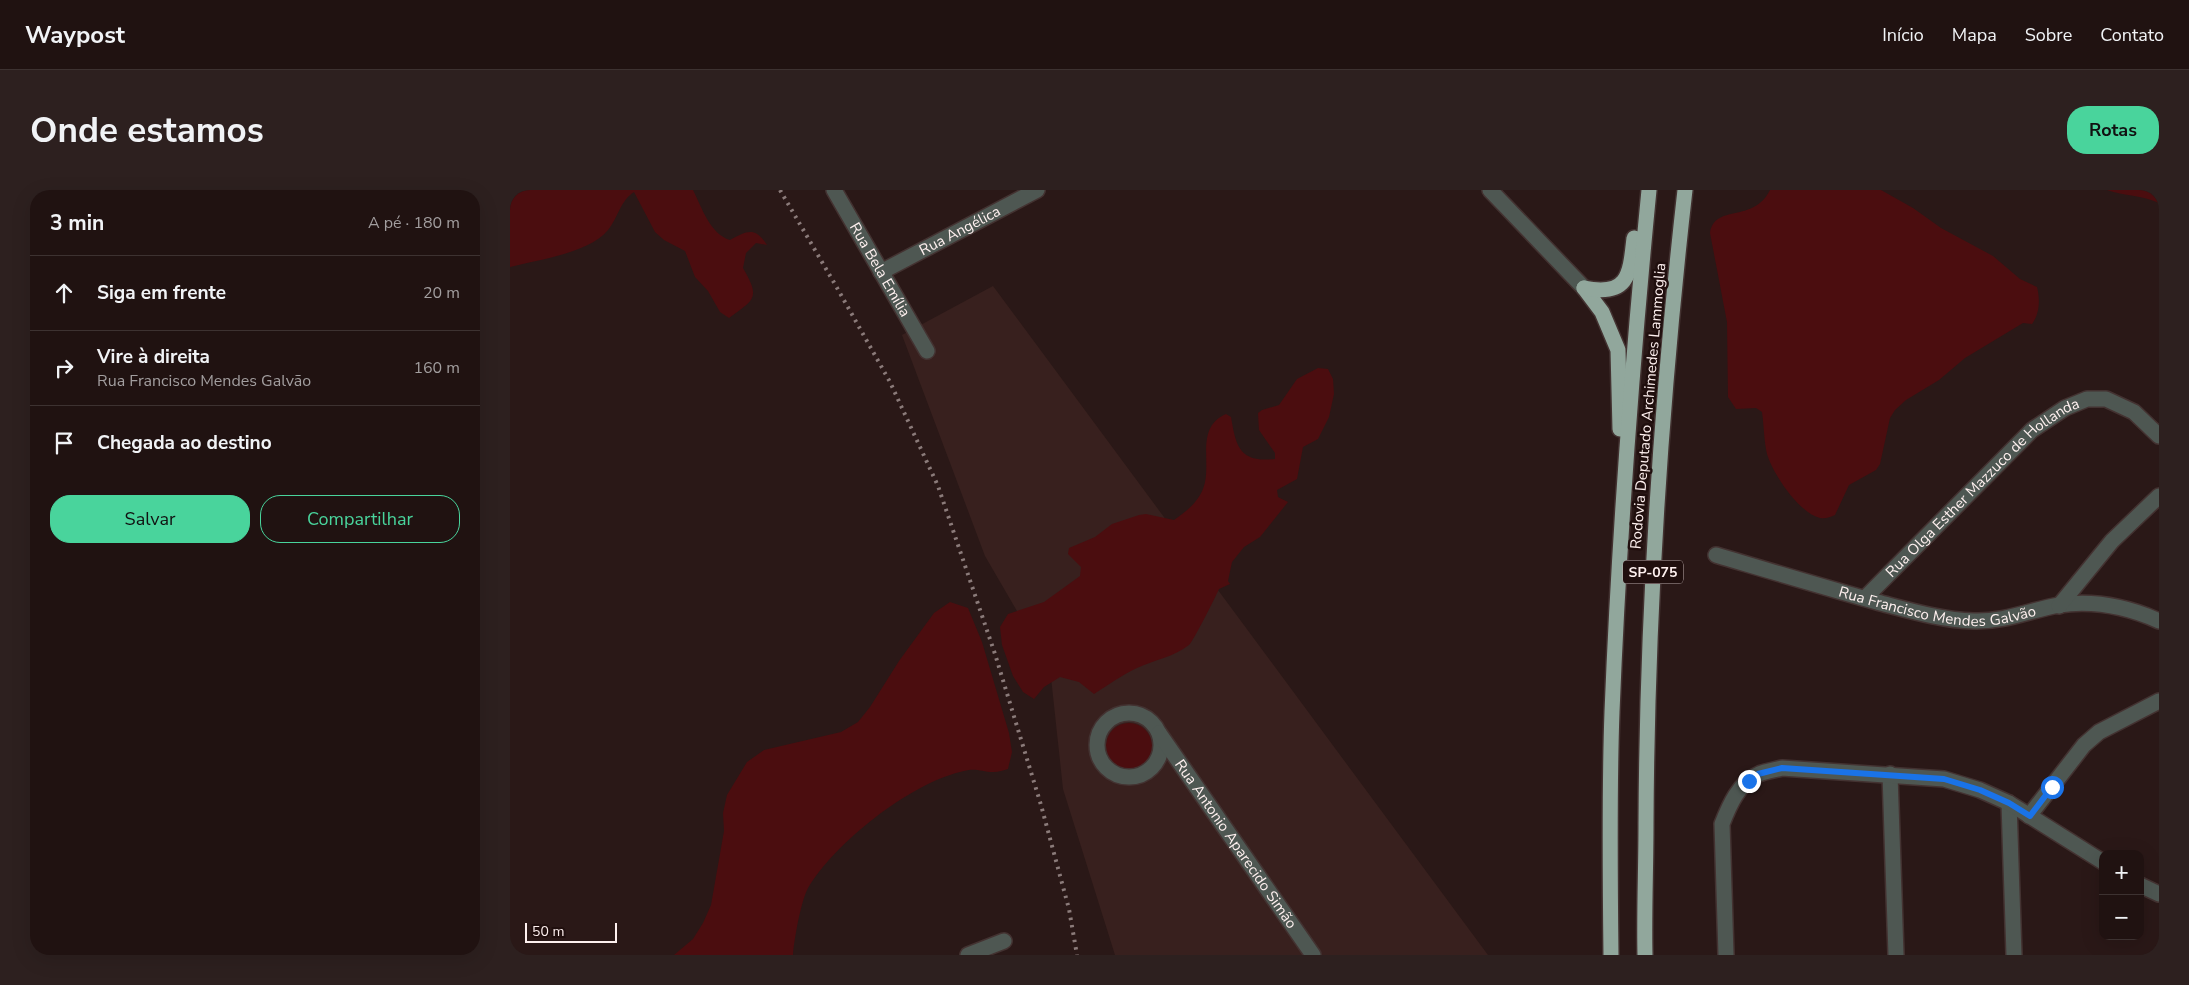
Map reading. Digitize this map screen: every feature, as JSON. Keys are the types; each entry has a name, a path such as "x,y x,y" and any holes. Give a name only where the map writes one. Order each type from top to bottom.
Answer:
{"highway":[{"path":"1584,288 1603,291 1615,289 1624,282 1631,267 1640,190"},
{"name":"Rodovia Deputado Archimedes Lammoglia","path":"1611,955 1612,712 1624,499 1649,190"},
{"name":"Rodovia Deputado Archimedes Lammoglia","path":"1645,955 1646,722 1654,552 1664,383 1685,190"},
{"path":"1584,288 1602,312 1618,350 1620,452 1624,499"}],"street":[{"name":"Rua Bela Emília","path":"834,190 927,351"},
{"name":"Rua Angélica","path":"881,272 1037,190"},
{"path":"1490,190 1584,288"},
{"name":"Rua Olga Esther Mazzuco de Hollanda","path":"1865,598 2032,430 2065,408 2087,399 2106,399 2134,412 2159,436"},
{"path":"2059,606 2112,541 2159,496"},
{"name":"Rua Francisco Mendes Galvão","path":"1716,555 1915,612 1974,621 2018,616 2059,606 2098,603 2146,615 2159,621"},
{"path":"2030,816 2084,745 2099,732 2159,701"},
{"name":"Rua Antonio Aparecido Simão","path":"1159,733 1162,743 1161,754 1149,771 1139,776 1128,778 1118,776 1108,770 1101,762 1097,751 1097,740 1101,730 1108,721 1126,713 1137,714 1154,724 1184,772 1312,955"},
{"path":"1156,763 1184,772"},
{"path":"1726,955 1722,824 1728,808 1740,788 1758,774 1782,768 1944,779 1980,790 2009,803 2099,859"},
{"path":"1890,774 1896,955"},
{"path":"2009,803 2014,955"},
{"path":"2144,887 2159,894"},
{"path":"968,955 1004,941"}],"shaded area":[{"path":"510,190 693,190 707,220 723,237 730,240 750,232 759,235 767,245 756,243 746,253 743,268 752,286 752,298 744,307 729,318 720,312 708,291 695,277 685,251 664,240 655,232 634,192 625,200 608,230 600,238 576,250 510,267"},
{"path":"1770,190 1881,190 1913,208 1941,228 1993,256 2020,279 2037,287 2038,292 2038,311 2032,324 2023,323 1965,358 1939,380 1906,400 1895,410 1890,418 1880,464 1876,470 1849,485 1835,515 1826,518 1812,515 1804,509 1781,482 1767,454 1762,412 1756,408 1736,409 1728,397 1727,322 1710,233 1713,224 1719,218 1754,207 1763,200"},
{"path":"2107,190 2159,190 2159,203 2146,198"},
{"path":"993,286 1488,955 1115,955 1063,789 1050,668 985,556 902,335"},
{"path":"1318,368 1328,369 1333,379 1334,394 1329,417 1318,439 1303,447 1297,479 1277,490 1278,497 1288,502 1260,537 1244,547 1232,562 1228,581 1230,584 1219,589 1189,645 1131,671 1094,694 1079,682 1060,677 1044,687 1034,699 1023,692 1013,676 1002,645 1000,627 1008,614 1044,602 1080,576 1081,567 1068,554 1069,548 1095,537 1112,524 1139,515 1146,514 1174,520 1195,503 1206,479 1206,447 1210,428 1216,420 1226,414 1231,417 1235,436 1241,450 1254,458 1263,460 1275,459 1275,453 1259,430 1258,413 1279,405 1297,379"},
{"path":"950,602 968,608 982,642 1009,733 1012,752 1008,769 994,772 970,770 940,779 896,802 855,835 820,870 808,888 800,911 793,955 674,955 693,939 711,905 724,831 723,813 727,795 747,762 764,750 841,732 858,722 934,613"},
{"path":"1124,723 1134,723 1148,733 1152,746 1148,759 1142,765 1134,769 1124,769 1110,759 1106,751 1106,741 1116,727"}],"railway":[{"path":"780,190 890,382 938,486 995,654 1041,805 1069,909 1077,955"}],"route":[{"path":"1749,781 1758,774 1782,768 1944,779 1980,790 2009,803 2030,816 2052,787"}]}
